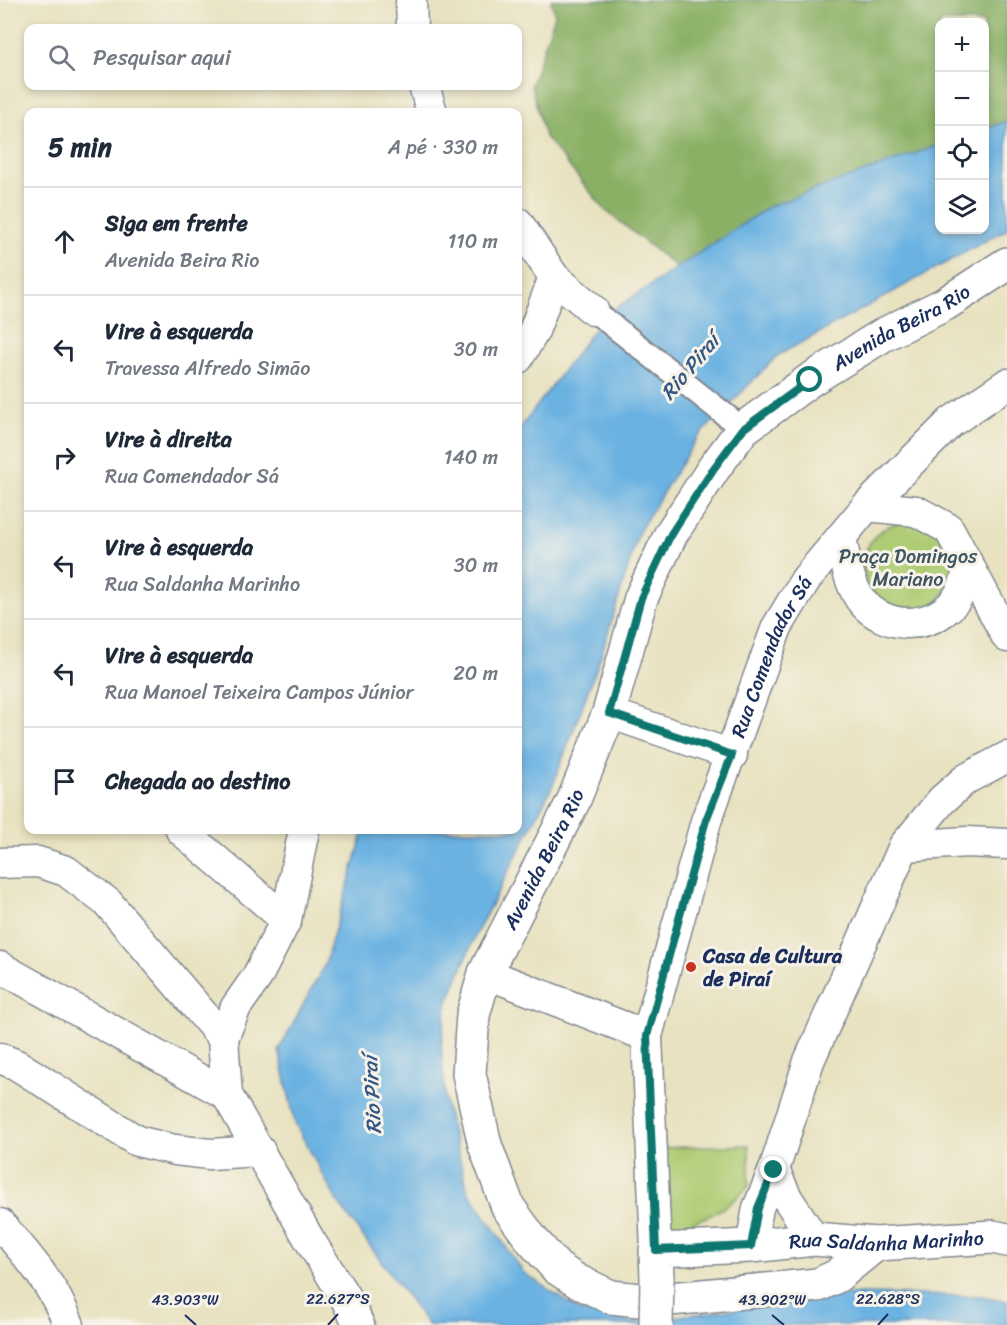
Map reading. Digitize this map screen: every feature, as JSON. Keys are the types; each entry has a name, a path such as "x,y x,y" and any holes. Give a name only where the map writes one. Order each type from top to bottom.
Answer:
{"street":[{"path":"411,0 412,24"},
{"path":"425,90 431,108"},
{"path":"522,229 554,277 743,429"},
{"name":"Avenida Beira Rio","path":"876,1244 837,1276 818,1285 649,1301 611,1297 577,1281 557,1268 532,1240 508,1207 485,1145 470,1074 473,1015 484,973 573,802 609,713 641,598 671,534 714,468 743,429 810,380 884,335 945,304 1007,264"},
{"path":"522,351 534,331 554,277"},
{"name":"Rua Comendador Sá","path":"656,1264 647,1036 706,820 732,755 777,627 806,579 867,506 951,422 1007,384"},
{"path":"867,506 916,511 934,518 950,529 969,569 1007,637"},
{"path":"841,537 850,579 860,599 875,615 897,624 916,622 948,608 960,595 969,569"},
{"path":"609,713 732,755"},
{"path":"751,1246 758,1208 774,1170 809,1061 904,846 942,800 966,779 1007,757"},
{"path":"186,834 286,920"},
{"path":"303,834 286,920 257,977 236,1007 223,1038 227,1095 358,1325"},
{"path":"904,846 968,842 1007,844"},
{"path":"0,862 38,862 66,871 108,903 223,1038"},
{"path":"0,967 227,1095"},
{"path":"484,973 647,1036"},
{"path":"0,1058 17,1065 137,1141 175,1150 210,1154 260,1151"},
{"path":"774,1170 787,1198 814,1239"},
{"path":"0,1224 34,1262 63,1310 69,1325"},
{"name":"Rua Saldanha Marinho","path":"656,1264 751,1246 814,1239 876,1244 993,1237 1007,1240"},
{"path":"656,1264 656,1325"}],"green space":[{"path":"551,0 1007,0 1007,121 989,128 989,18 935,18 935,146 770,206 678,268 605,210 545,137 531,85 555,15"},
{"name":"Praça Domingos Mariano","path":"908,522 925,526 940,535 949,550 953,567 949,584 940,599 925,608 908,612 891,608 876,599 867,584 863,567 867,550 876,535 891,526"},
{"path":"749,1145 749,1186 740,1195 709,1216 662,1230 661,1148"}],"water":[{"name":"Rio Piraí","path":"1007,121 1007,229 777,356 697,438 639,531 601,656 553,785 475,936 447,1004 441,1046 446,1107 468,1191 523,1272 580,1311 631,1322 859,1294 983,1296 1007,1301 1007,1325 428,1325 337,1201 295,1123 279,1050 325,964 363,834 522,834 522,426 604,316 770,206 935,146 935,234 989,234 989,128"}],"place":[{"name":"Casa de Cultura de Piraí","path":"691,967"}],"route":[{"path":"774,1170 758,1208 751,1246 656,1250 647,1036 706,820 732,755 609,713 641,598 671,534 714,468 743,429 810,380"}]}
